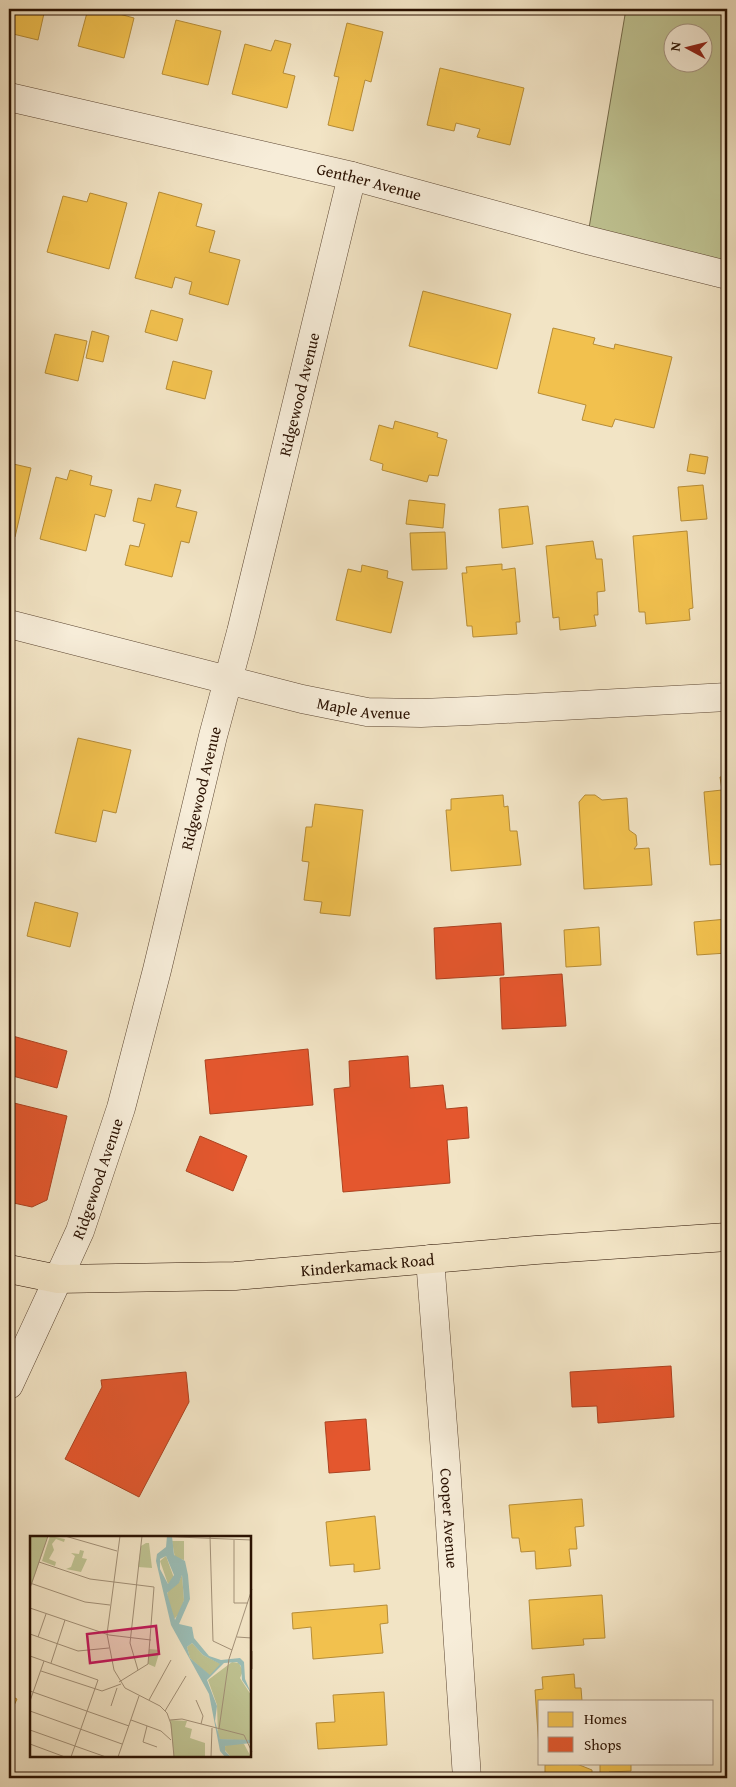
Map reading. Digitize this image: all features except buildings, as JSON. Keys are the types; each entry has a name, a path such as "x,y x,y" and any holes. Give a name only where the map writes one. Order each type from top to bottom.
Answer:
{"main road":[{"name":"Kinderkamack Road","path":"9,1269 58,1279 234,1276 727,1237"}],"street":[{"name":"Genther Avenue","path":"9,97 352,176 587,240 727,275"},
{"name":"Ridgewood Avenue","path":"9,1385 83,1222 120,1108 157,970 352,176"},
{"name":"Maple Avenue","path":"9,624 302,699 367,712 421,713 727,698"},
{"name":"Cooper Avenue","path":"430,1259 467,1778"}],"green space":[{"path":"626,9 727,9 727,275 587,240"}]}
